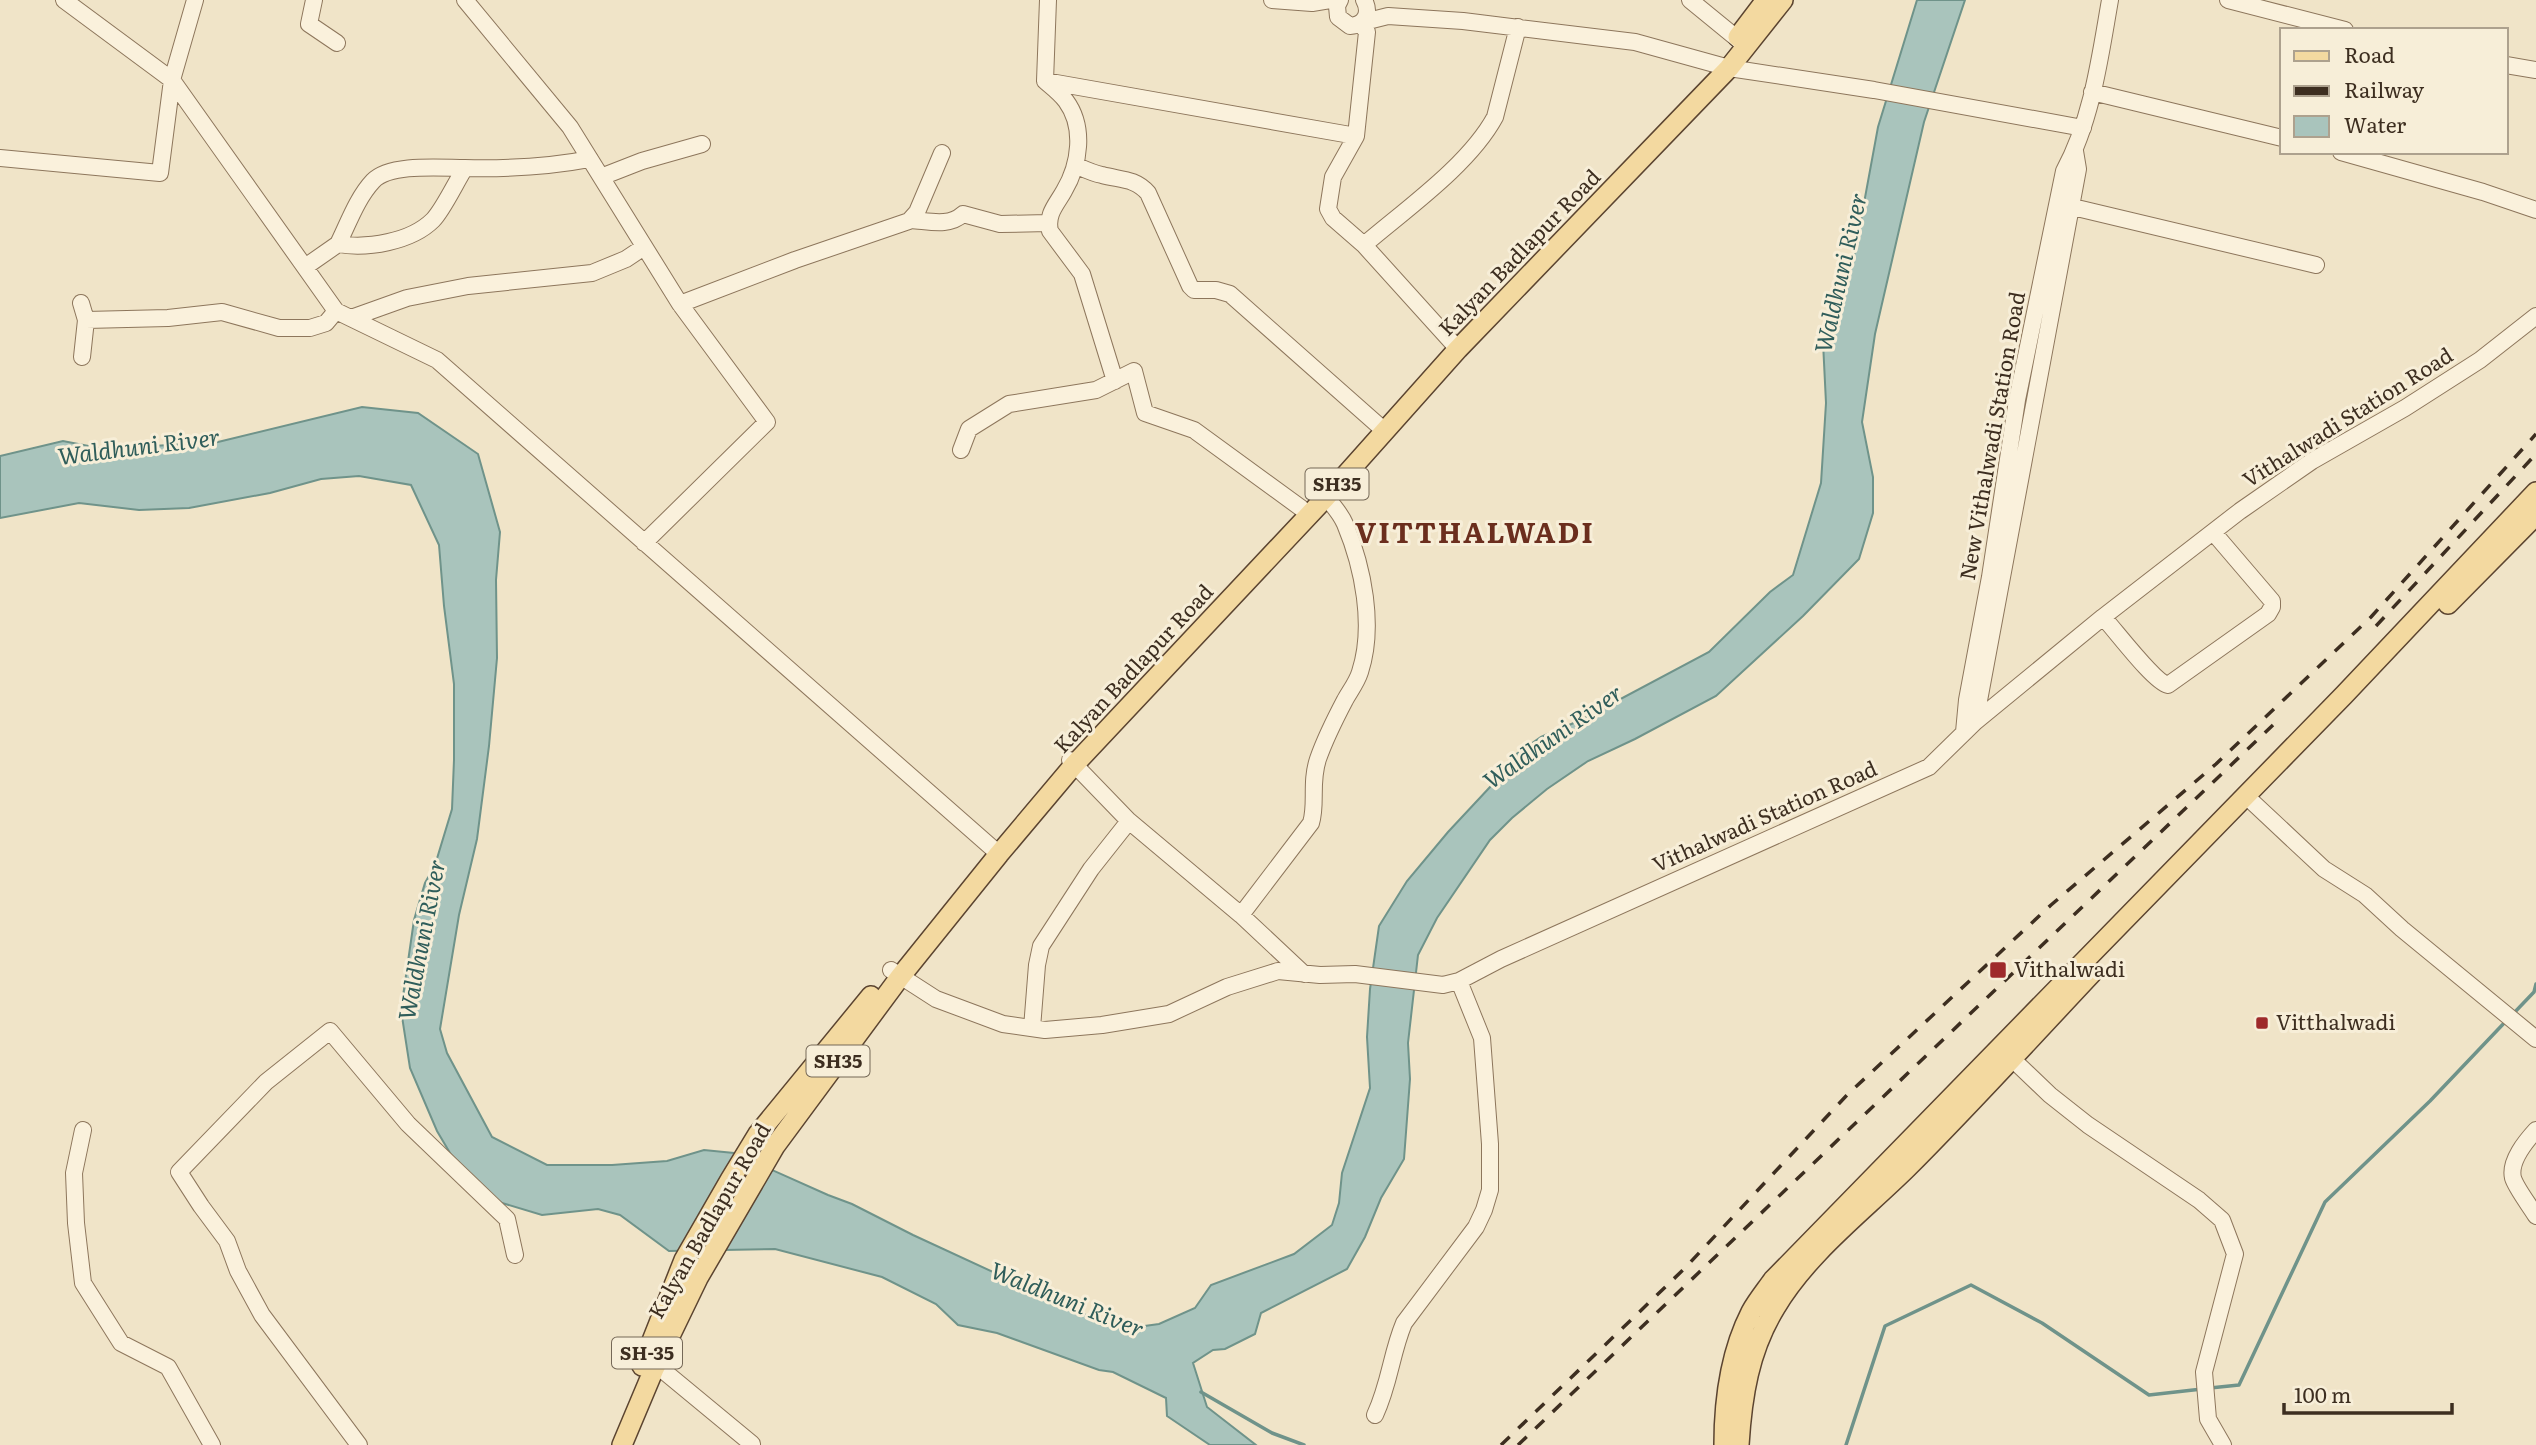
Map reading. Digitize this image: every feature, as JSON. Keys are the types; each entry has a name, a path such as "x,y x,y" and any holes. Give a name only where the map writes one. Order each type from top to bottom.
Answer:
{"main road":[{"name":"Kalyan Badlapur Road","path":"1742,42 1766,0"},
{"name":"Kalyan Badlapur Road","path":"622,1445 684,1260 758,1134 896,974 994,850 1301,508 1322,493 1378,425 1783,0"},
{"name":"Kalyan Badlapur Road","path":"1072,763 1455,345"},
{"path":"1724,1445 1729,1385 1737,1350 1751,1312 2006,1053 2471,571 2536,492"},
{"path":"2471,571 2536,515"},
{"name":"Kalyan Badlapur Road","path":"609,1445 651,1361 775,1146 896,974"},
{"path":"1739,1445 1741,1406 1752,1358 1786,1277"}],"street":[{"path":"64,0 172,80 305,267 344,314 437,360 994,850"},
{"path":"0,158 160,173 172,80 195,0"},
{"path":"314,0 309,24 337,43"},
{"path":"465,0 570,127 680,304 767,422 644,543"},
{"path":"1048,0 1045,81 1066,101 1073,116 1079,144 1075,165 1066,187 1049,215 1048,223 1050,230 1082,274 1115,381"},
{"path":"1272,0 1312,3 1330,0"},
{"path":"1340,0 1337,6 1361,34 1365,44 1356,136 1333,177 1328,209 1455,345"},
{"path":"1690,0 1742,42"},
{"name":"New Vithalwadi Station Road","path":"1970,727 1967,700 1990,577 2017,400 2039,331 2064,204 2064,171 2076,151 2084,128 2110,0"},
{"path":"2228,0 2337,28"},
{"path":"1312,3 1349,22 1388,16 1518,27 1635,43 1723,66 2084,128"},
{"path":"1349,22 1366,16 1365,3"},
{"path":"1365,3 1388,16"},
{"path":"1364,245 1460,162 1489,129 1498,107 1518,27"},
{"path":"2508,65 2536,70"},
{"path":"1045,81 1356,136"},
{"path":"2092,92 2280,138"},
{"path":"601,177 642,161 702,144"},
{"path":"911,220 942,153"},
{"path":"2348,154 2483,192 2536,210"},
{"path":"305,267 338,244 358,204 374,180 389,172 416,168 514,169 553,166 590,159"},
{"path":"1075,165 1097,174 1134,181 1141,185 1148,193 1190,286 1194,290 1230,293 1378,425"},
{"path":"338,244 354,247 389,243 411,234 433,220 465,168"},
{"path":"2064,204 2316,265"},
{"path":"680,304 911,220 944,222 956,220 962,214 1000,224 1048,223"},
{"path":"86,320 169,318 222,312 279,328 310,328 344,314 468,286 592,273 626,259 644,247"},
{"path":"82,303 86,320 82,357"},
{"name":"Vithalwadi Station Road","path":"896,974 936,999 1003,1024 1045,1030 1101,1026 1169,1014 1227,987 1278,971 1355,974 1443,985 1459,981 1525,948 1928,767 1970,727 2213,532 2312,461 2405,408 2480,360 2536,316"},
{"path":"961,450 969,429 1009,404 1096,390 1135,371 1145,413 1194,430 1301,508"},
{"path":"1241,915 1311,823 1314,814 1313,773 1359,674 1363,659 1366,623 1362,579 1344,523 1322,493"},
{"path":"2104,617 2152,673 2163,684 2168,685 2268,614 2272,601 2213,532"},
{"path":"1072,763 1129,821 1241,915 1304,974"},
{"path":"2250,800 2324,869 2365,895 2410,936 2531,1035"},
{"path":"1032,1028 1041,946 1091,869 1129,821"},
{"path":"1375,1415 1386,1391 1397,1339 1404,1323 1476,1227 1490,1190 1490,1144 1482,1038 1459,981"},
{"path":"359,1445 262,1315 238,1271 228,1241 179,1171 267,1082 330,1031 408,1124 507,1219 515,1255"},
{"path":"2006,1053 2050,1095 2088,1125 2199,1200 2222,1220 2235,1254 2204,1372 2208,1419 2223,1445"},
{"path":"83,1130 74,1173 83,1283 121,1343 168,1367 212,1445"},
{"path":"2536,1130 2519,1154 2513,1178 2536,1216"},
{"path":"651,1361 752,1444"}],"water":[{"name":"Waldhuni River","path":"1917,0 1965,0 1924,122 1875,334 1862,422 1873,477 1873,513 1859,559 1803,616 1716,696 1588,761 1547,789 1490,840 1437,918 1418,955 1408,1043 1410,1079 1404,1159 1381,1198 1365,1237 1347,1269 1261,1313 1255,1334 1225,1349 1213,1350 1193,1363 1207,1407 1256,1445 1210,1445 1167,1416 1166,1398 1113,1372 1099,1370 997,1333 958,1325 936,1304 882,1277 775,1249 669,1251 620,1215 598,1209 542,1215 502,1203 466,1180 437,1131 410,1068 401,1010 414,920 452,809 454,760 454,684 439,545 411,485 359,476 321,479 270,493 189,508 139,510 79,503 0,518 0,456 63,441 104,449 218,442 362,407 418,413 478,454 500,532 496,580 497,658 477,839 459,915 440,1029 447,1053 492,1137 547,1165 612,1165 667,1161 704,1150 734,1153 852,1204 1099,1321 1130,1328 1159,1324 1195,1308 1211,1285 1294,1254 1332,1225 1339,1203 1342,1173 1370,1088 1367,1037 1370,989 1379,926 1407,881 1448,832 1490,787 1512,757 1541,737 1583,719 1709,652 1770,592 1793,575 1821,483 1826,403 1823,342 1837,296 1855,252 1878,127"}],"waterway":[{"path":"2512,1015 2534,992 2536,984"},
{"path":"2210,1388 2239,1385 2325,1202 2430,1101 2507,1020"},
{"path":"1846,1445 1885,1326 1971,1285 2042,1323 2149,1395 2202,1389"},
{"path":"1201,1392 1272,1433 1304,1445"}],"railway":[{"path":"1501,1445 1684,1269 1847,1095 2051,905 2216,764 2371,617 2536,434"},
{"path":"2376,626 2536,454"},
{"path":"1518,1445 2273,725"}],"place":[{"name":"Vithalwadi","path":"1998,970"},
{"name":"Vitthalwadi","path":"2262,1023"}],"district":[{"name":"VITTHALWADI","path":"1475,533"}]}
